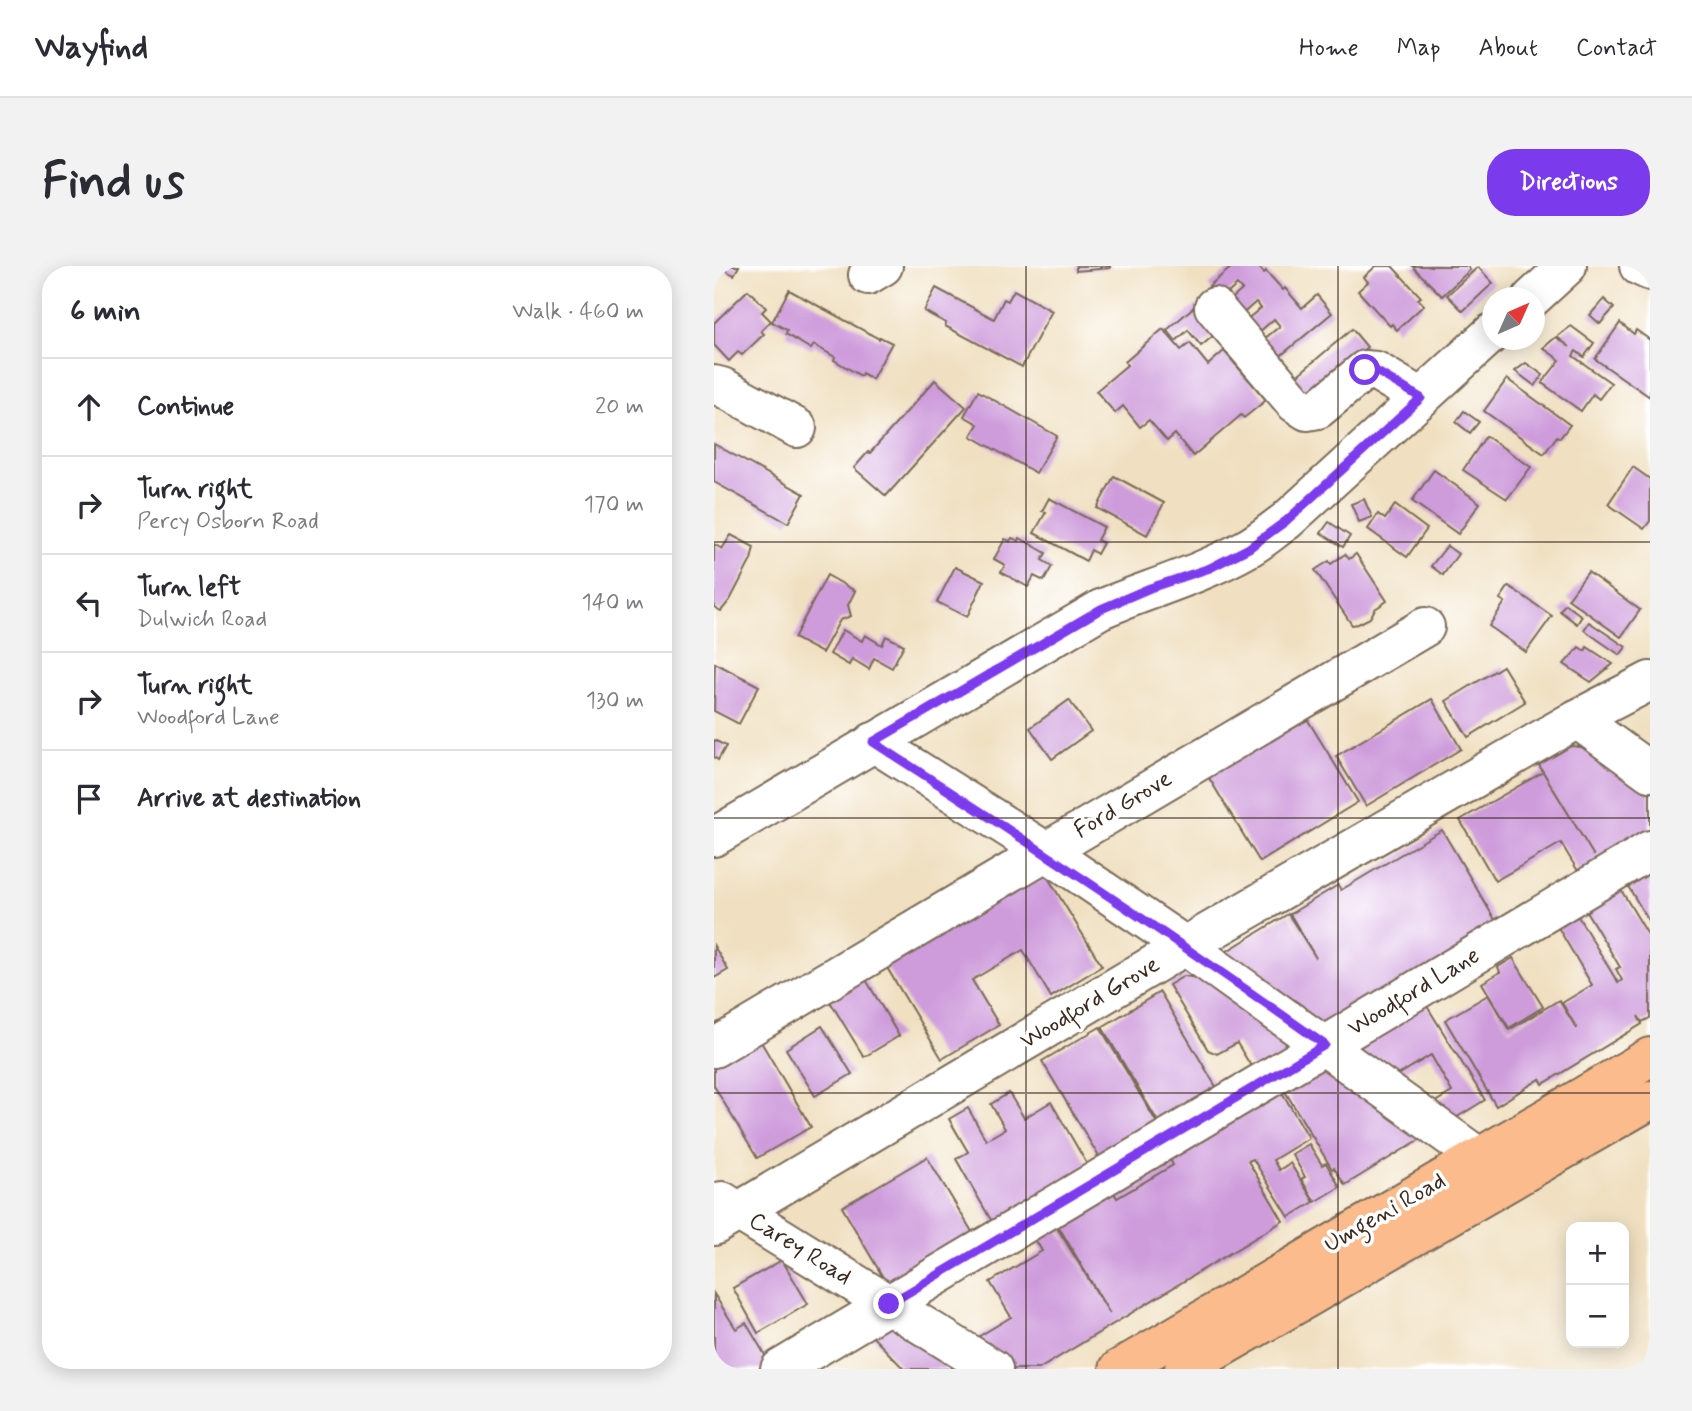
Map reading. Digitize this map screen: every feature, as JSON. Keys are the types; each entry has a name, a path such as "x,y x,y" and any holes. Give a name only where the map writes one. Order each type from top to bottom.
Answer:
{"main road":[{"name":"Umgeni Road","path":"1119,1369 1650,1057"},
{"name":"Umgeni Road","path":"1184,1369 1650,1100"}],"street":[{"path":"1544,287 1567,266"},
{"path":"1639,266 1650,271"},
{"path":"1214,307 1295,403 1307,411 1318,409 1365,370 1376,371 1421,398"},
{"path":"715,834 1101,609 1150,588 1210,568 1249,548 1286,521 1482,343"},
{"path":"714,385 797,428"},
{"name":"Ford Grove","path":"714,1048 1425,627"},
{"name":"Woodford Grove","path":"722,1211 1577,719 1650,681"},
{"path":"1577,719 1650,772"},
{"path":"873,742 1045,851 1185,946 1479,1158"},
{"name":"Woodford Lane","path":"780,1369 1650,850"},
{"name":"Carey Road","path":"722,1211 889,1304 993,1369"}],"building":[{"path":"718,266 739,266 734,275"},
{"path":"1076,266 1110,266 1110,268 1076,271"},
{"path":"1233,266 1258,266 1283,290 1285,288 1302,308 1317,295 1332,313 1273,362 1258,344 1280,326 1274,319 1257,334 1246,320 1261,308 1256,302 1239,317 1227,303 1242,290 1237,285 1220,300 1209,286"},
{"path":"1376,266 1392,266 1421,297 1418,299 1424,305 1397,330 1392,324 1390,326 1358,291 1368,282 1364,277"},
{"path":"1412,266 1467,266 1470,270 1442,296"},
{"path":"1478,267 1493,283 1489,287 1482,287 1482,293 1463,311 1447,295"},
{"path":"936,288 994,319 1004,299 1008,301 1014,290 1052,311 1022,367 945,326 946,323 924,311"},
{"path":"748,290 766,308 762,312 771,321 761,331 764,334 742,355 738,352 729,361 714,345 714,323"},
{"path":"789,290 879,339 880,337 892,343 872,379 862,373 861,376 814,345 811,349 772,322"},
{"path":"1604,299 1614,308 1600,324 1590,315"},
{"path":"1196,305 1219,331 1201,346 1188,330 1176,341 1167,330"},
{"path":"1620,323 1634,334 1636,330 1650,340 1650,397 1595,359"},
{"path":"1571,326 1594,343 1584,357 1576,351 1573,356 1611,383 1599,399 1593,394 1581,411 1542,383 1560,360 1545,349 1545,346 1556,337 1570,347 1557,337"},
{"path":"1163,329 1181,350 1190,343 1208,365 1224,351 1266,400 1244,418 1241,415 1193,456 1175,434 1167,441 1149,420 1140,427 1123,406 1115,413 1096,391"},
{"path":"1352,329 1367,347 1308,397 1293,379"},
{"path":"1526,363 1543,375 1535,386 1515,371"},
{"path":"1507,379 1570,425 1560,438 1557,436 1544,454 1484,411"},
{"path":"935,380 966,407 886,496 854,468"},
{"path":"978,391 1057,436 1036,473 971,436 978,424 964,416"},
{"path":"1464,411 1479,422 1470,433 1456,422"},
{"path":"1486,436 1531,467 1507,499 1463,470"},
{"path":"714,444 804,494 788,523 714,482"},
{"path":"1633,467 1650,479 1650,521 1644,529 1608,504"},
{"path":"1434,470 1480,503 1458,534 1412,501"},
{"path":"1114,476 1164,503 1147,535 1097,508"},
{"path":"1049,498 1104,527 1097,540 1103,543 1097,554 1091,550 1086,561 1034,533 1046,512 1042,511"},
{"path":"1364,499 1372,517 1359,522 1351,504"},
{"path":"1395,505 1427,529 1407,557 1368,529 1378,514 1385,519"},
{"path":"1329,522 1350,536 1343,547 1321,533"},
{"path":"731,535 754,547 751,560 730,600 721,611 714,607 714,544 722,549"},
{"path":"1012,538 1019,541 1020,538 1046,553 1042,560 1052,566 1044,581 1034,576 1028,587 1001,572 1005,565 994,559 1005,539 1010,541"},
{"path":"1447,546 1458,554 1443,575 1431,566"},
{"path":"1345,554 1349,559 1356,554 1387,601 1375,609 1370,618 1352,625 1315,570 1329,561 1331,564"},
{"path":"955,567 984,581 967,617 937,602"},
{"path":"1588,572 1640,610 1621,637 1568,599"},
{"path":"827,575 855,591 848,605 851,616 840,620 822,653 794,638"},
{"path":"1509,586 1552,616 1526,652 1489,626 1505,602 1500,599"},
{"path":"1565,604 1582,616 1577,624 1560,611"},
{"path":"1589,622 1626,647 1620,655 1584,630"},
{"path":"843,630 862,641 865,635 882,645 886,636 904,645 892,668 874,658 869,669 852,659 849,665 830,654"},
{"path":"1579,647 1585,651 1587,647 1613,664 1591,682 1564,664"},
{"path":"715,663 759,686 739,724 714,711"},
{"path":"1503,666 1525,702 1468,737 1446,701"},
{"path":"1432,699 1461,749 1366,806 1336,756"},
{"path":"1069,700 1091,731 1052,759 1030,728"},
{"path":"1301,709 1358,802 1260,862 1203,768"},
{"path":"714,740 726,746 718,760 714,757"},
{"path":"1571,746 1590,748 1650,790 1650,841 1584,881 1561,843 1495,881 1460,820 1543,772 1594,856 1539,765"},
{"path":"1442,830 1501,930 1322,1039 1227,973 1227,951 1288,914 1316,958 1290,914 1338,885 1341,890"},
{"path":"1650,859 1650,923 1622,876"},
{"path":"1042,868 1102,966 1051,997 1023,950 972,980 999,1025 942,1059 883,961"},
{"path":"1621,890 1650,938 1650,1018 1642,1022 1638,1016 1642,1024 1543,1084 1540,1079 1496,1106 1445,1020 1488,995 1509,1030 1559,1000 1577,1029 1562,1003 1592,985 1553,919 1573,908 1618,983 1622,980 1616,969 1620,967 1586,911"},
{"path":"714,946 728,970 714,978"},
{"path":"1513,958 1543,1007 1509,1028 1482,983 1500,972 1498,967"},
{"path":"1184,976 1215,980 1285,1029 1291,1055 1257,1076 1237,1043 1217,1054 1208,1050 1169,985"},
{"path":"865,978 899,1036 864,1057 829,1000"},
{"path":"1160,992 1222,1097 1164,1132 1102,1027"},
{"path":"1425,1003 1485,1100 1444,1125 1425,1108 1452,1092 1431,1055 1385,1083 1343,1054"},
{"path":"822,1026 852,1074 815,1096 786,1049"},
{"path":"1100,1027 1163,1133 1105,1167 1042,1061"},
{"path":"757,1035 811,1127 757,1158 714,1086 714,1060"},
{"path":"1324,1056 1432,1132 1345,1185 1334,1168 1332,1169 1280,1083"},
{"path":"1277,1084 1309,1138 1273,1160 1279,1170 1290,1163 1314,1202 1289,1217 1253,1159 1248,1161 1283,1221 1039,1369 1011,1369 968,1343 1011,1317 990,1282 1042,1251 1030,1230 1051,1218 1110,1314 1053,1217 1109,1184 1117,1198 1173,1165 1165,1150"},
{"path":"1009,1093 1024,1118 1051,1102 1091,1171 995,1227 956,1159 968,1152 949,1119 968,1108 986,1140 1005,1129 991,1104"},
{"path":"1309,1144 1322,1165 1326,1163 1340,1187 1315,1202 1301,1179 1305,1177 1292,1154"},
{"path":"927,1157 977,1240 891,1291 842,1207"},
{"path":"782,1260 808,1304 758,1333 733,1288"},
{"path":"714,1294 736,1329 746,1323 771,1365 764,1369 714,1369"},
{"path":"885,1317 959,1369 904,1369 865,1329"}],"route":[{"path":"889,1304 1325,1045 1045,851 873,742 1101,609 1150,588 1210,568 1249,548 1286,521 1421,398 1376,371 1365,370"}]}
